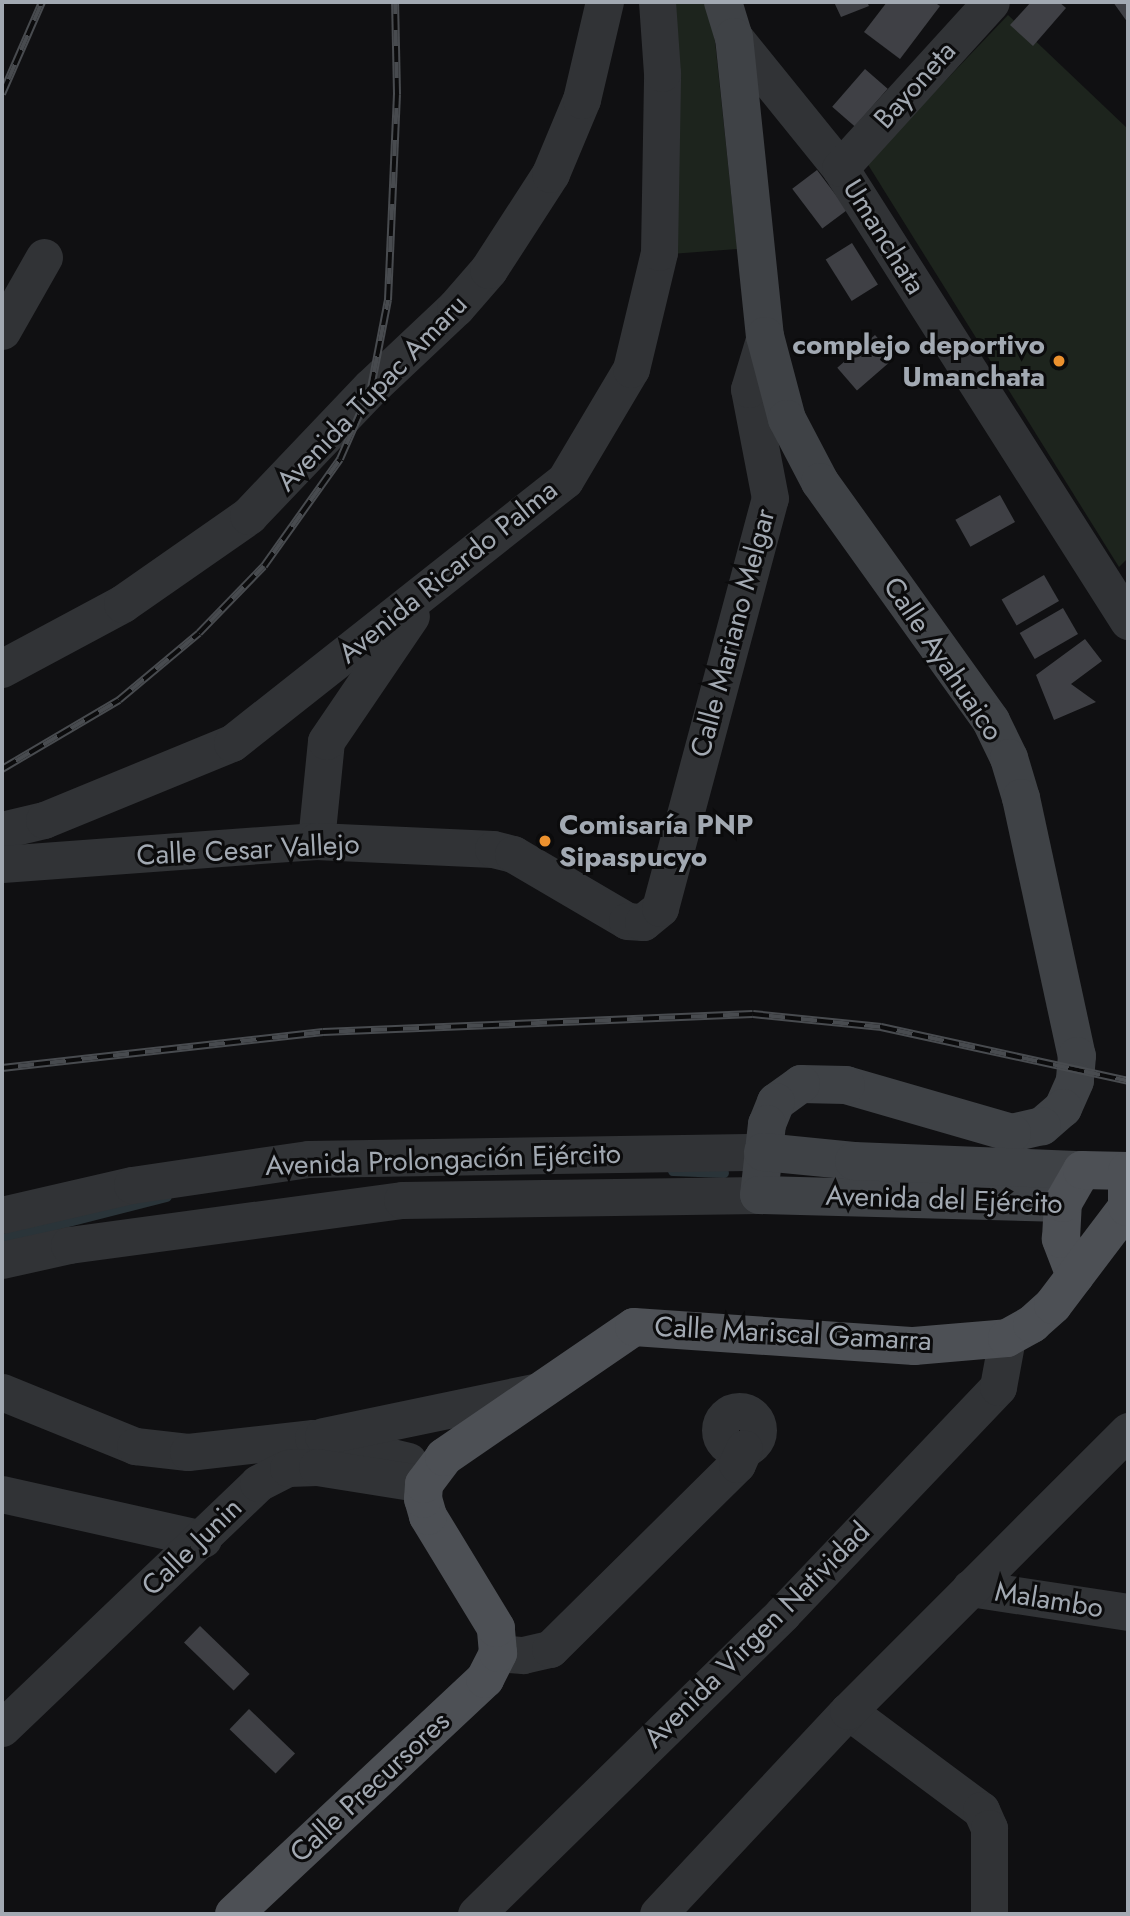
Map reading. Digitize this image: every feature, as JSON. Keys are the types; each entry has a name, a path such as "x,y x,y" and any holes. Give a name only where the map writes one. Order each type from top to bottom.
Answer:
{"main road":[{"name":"Calle Ayahuaico","path":"729,20 765,336 787,419 820,482 991,721 1009,758 1075,1039 1077,1069 1071,1095 1054,1118 1012,1133 846,1085 801,1084 776,1102 767,1124 759,1195"},
{"name":"Avenida del Ejército","path":"763,1152 854,1161 1082,1170 1128,1183"},
{"path":"1075,1276 1061,1239 1063,1203 1082,1170"},
{"name":"Avenida del Ejército","path":"759,1195 1063,1203 1128,1183"},
{"path":"1007,1338 1032,1324 1075,1276 1128,1183"},
{"name":"Calle Mariscal Gamarra","path":"430,1476 444,1457 626,1329 643,1325 914,1346 1007,1338"},
{"path":"430,1476 428,1516 496,1628 498,1653"},
{"name":"Calle Precursores","path":"234,1914 485,1679 498,1653"}],"street":[{"name":"Avenida Túpac Amaru","path":"2,669 123,604 249,516 371,388 456,308 489,270 551,174 582,100 605,2"},
{"name":"Avenida Ricardo Palma","path":"2,830 44,820 232,743 565,480 631,369 659,252 662,73 657,2"},
{"name":"Bayoneta","path":"840,168 991,2"},
{"name":"Umanchata","path":"729,20 840,168 1128,621"},
{"path":"2,331 44,257"},
{"name":"Calle Mariano Melgar","path":"643,922 660,908 770,498 749,389 765,336"},
{"path":"316,841 326,741 429,589"},
{"name":"Calle Cesar Vallejo","path":"2,864 316,841 505,850 626,921 643,922"},
{"name":"Avenida Prolongación Ejército","path":"2,1215 132,1185 308,1159 763,1152"},
{"name":"Avenida Prolongación Ejército","path":"2,1260 69,1245 402,1200 759,1195"},
{"name":"Avenida Virgen Natividad","path":"476,1914 782,1614 998,1387 1007,1338"},
{"path":"2,1392 135,1446 188,1452 313,1438 538,1391"},
{"path":"658,1914 848,1711 1128,1431"},
{"path":"313,1438 430,1476"},
{"path":"498,1653 523,1655 551,1649 737,1464 744,1448"},
{"name":"Calle Junin","path":"2,1728 203,1539 258,1483 288,1468 317,1467 430,1476"},
{"path":"2,1494 203,1539"},
{"name":"Malambo","path":"970,1588 1128,1612"},
{"path":"848,1711 981,1810 989,1828 989,1914"}],"shaded area":[{"path":"662,2 704,2 714,32 737,249 671,254"},
{"name":"complejo deportivo Umanchata","path":"1008,15 1128,129 1128,558 1119,567 867,163"}],"building":[{"path":"834,2 867,2 869,6 841,17"},
{"path":"887,2 934,2 940,6 900,59 864,32"},
{"path":"1031,2 1059,2 1066,8 1033,46 1010,25"},
{"path":"1113,2 1128,2 1128,23"},
{"path":"865,69 888,89 855,126 832,107"},
{"path":"817,170 847,210 822,229 792,189"},
{"path":"852,243 878,285 852,301 826,259"},
{"path":"875,335 895,358 857,390 837,368"},
{"path":"1000,495 1015,522 970,547 955,520"},
{"path":"1044,575 1059,601 1017,625 1002,600"},
{"path":"1063,608 1078,634 1035,659 1020,633"},
{"path":"1085,639 1102,661 1071,684 1096,702 1054,720 1036,675"},
{"path":"200,1626 250,1674 234,1690 184,1643"},
{"path":"249,1709 295,1753 276,1774 230,1729"}],"waterway":[{"path":"673,1171 724,1173"},
{"path":"2,1239 167,1197"}],"railway":[{"path":"2,94 42,2"},
{"path":"2,769 119,700 199,633 264,566 340,459 371,388 388,300 397,94 395,2"},
{"path":"2,1068 323,1032 753,1014 881,1027 1128,1081"}],"place":[{"name":"complejo deportivo Umanchata","path":"1059,361"},
{"name":"Comisaría PNP Sipaspucyo","path":"545,841"}]}
